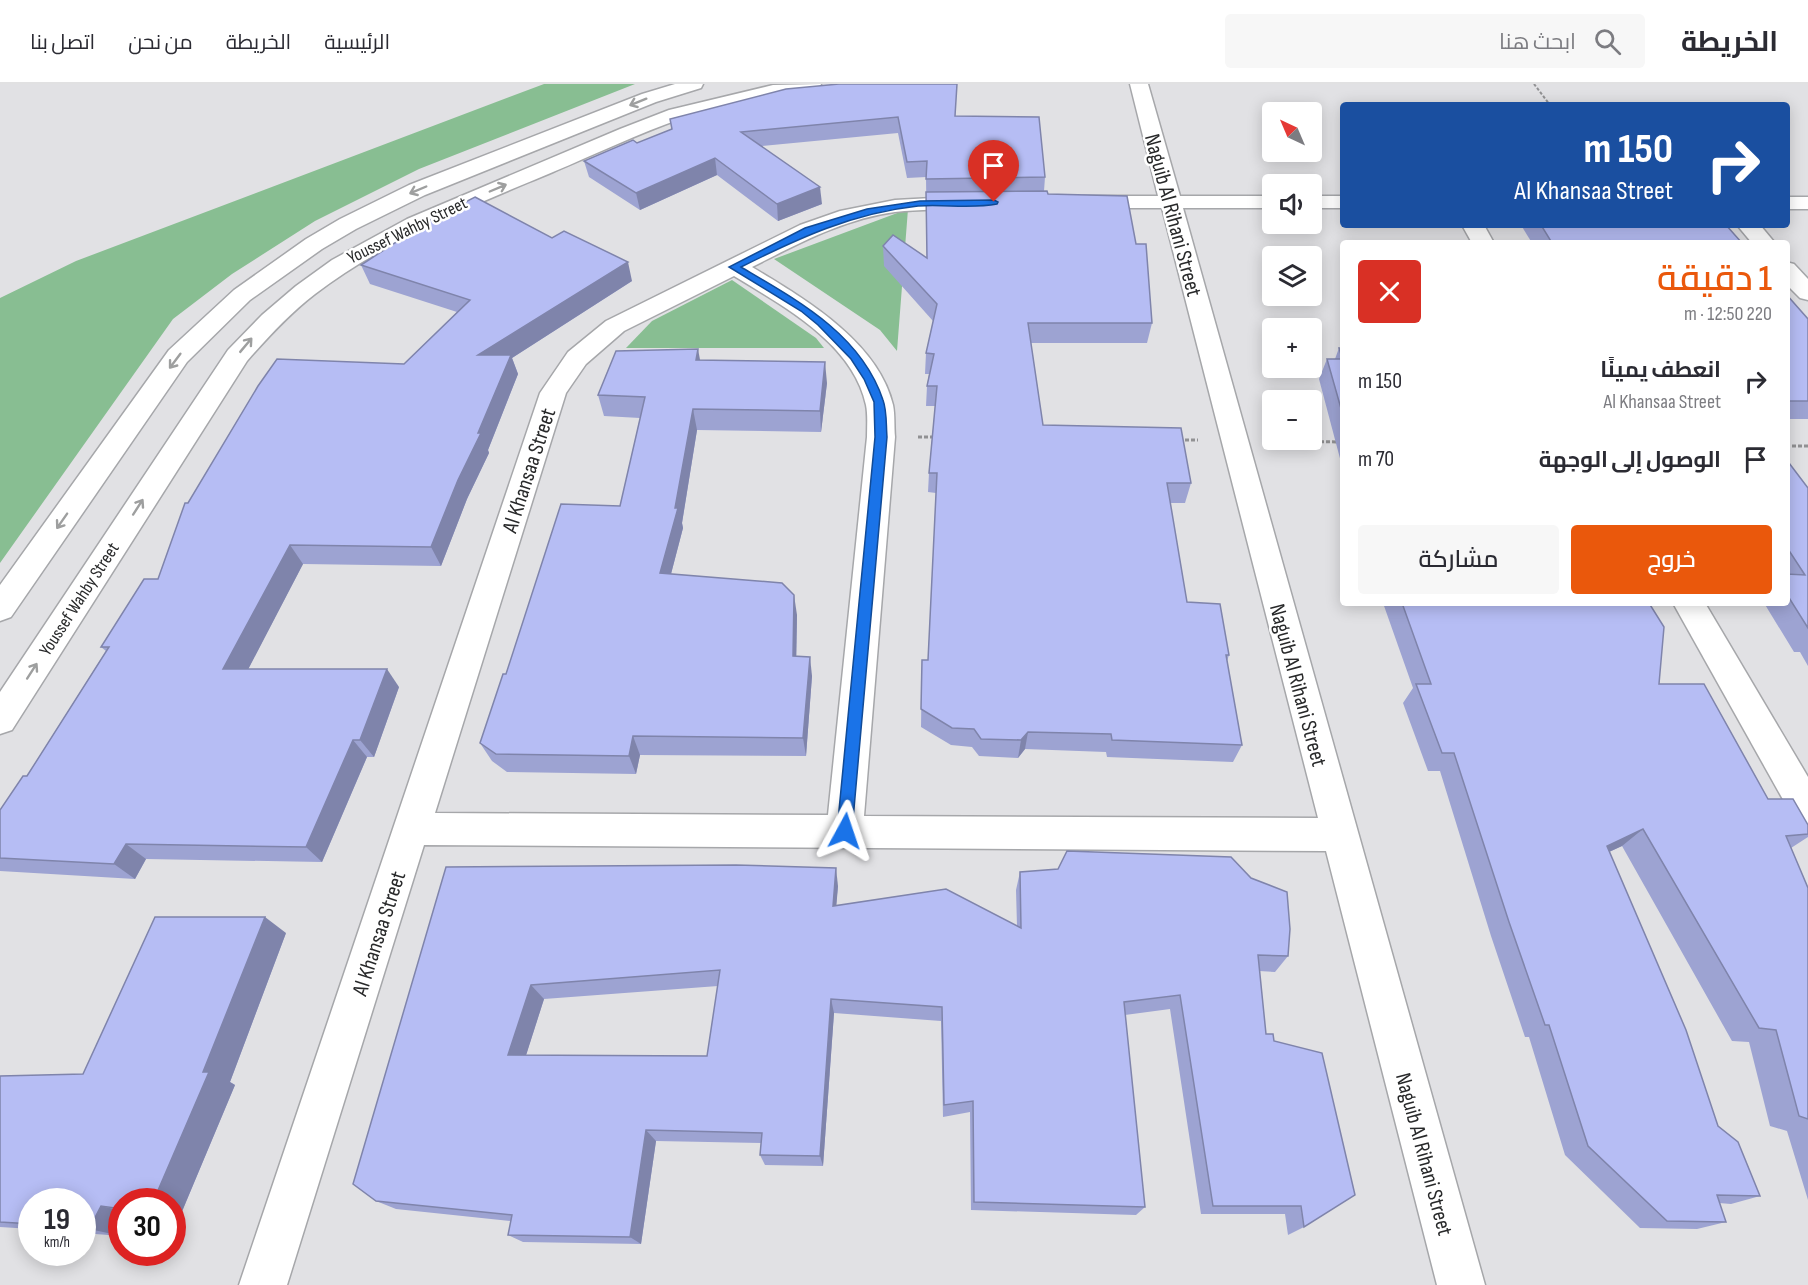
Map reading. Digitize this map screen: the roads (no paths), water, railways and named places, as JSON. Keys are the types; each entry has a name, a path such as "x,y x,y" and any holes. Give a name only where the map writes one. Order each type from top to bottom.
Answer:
{"street":[{"name":"Youssef Wahby Street","path":"0,609 178,356 209,324 260,282 339,229 417,190 650,98 694,84"},
{"name":"Youssef Wahby Street","path":"0,720 237,356 277,312 300,292 356,254 417,221 658,120 731,100 812,84"},
{"name":"Naguib Al Rihani Street","path":"1139,84 1461,1285"},
{"name":"Al Khansaa Street","path":"263,1285 553,393 577,358 615,326 808,230 870,211 920,203 995,202"},
{"path":"1054,202 1262,202"},
{"path":"1322,202 1340,202"},
{"path":"1790,203 1808,203"},
{"path":"1751,228 1761,240"},
{"path":"734,267 804,309 838,337 855,357 869,379 879,402 881,437 845,831"},
{"path":"1790,273 1808,293"},
{"path":"1691,606 1808,810"},
{"path":"412,829 1340,835"}]}
